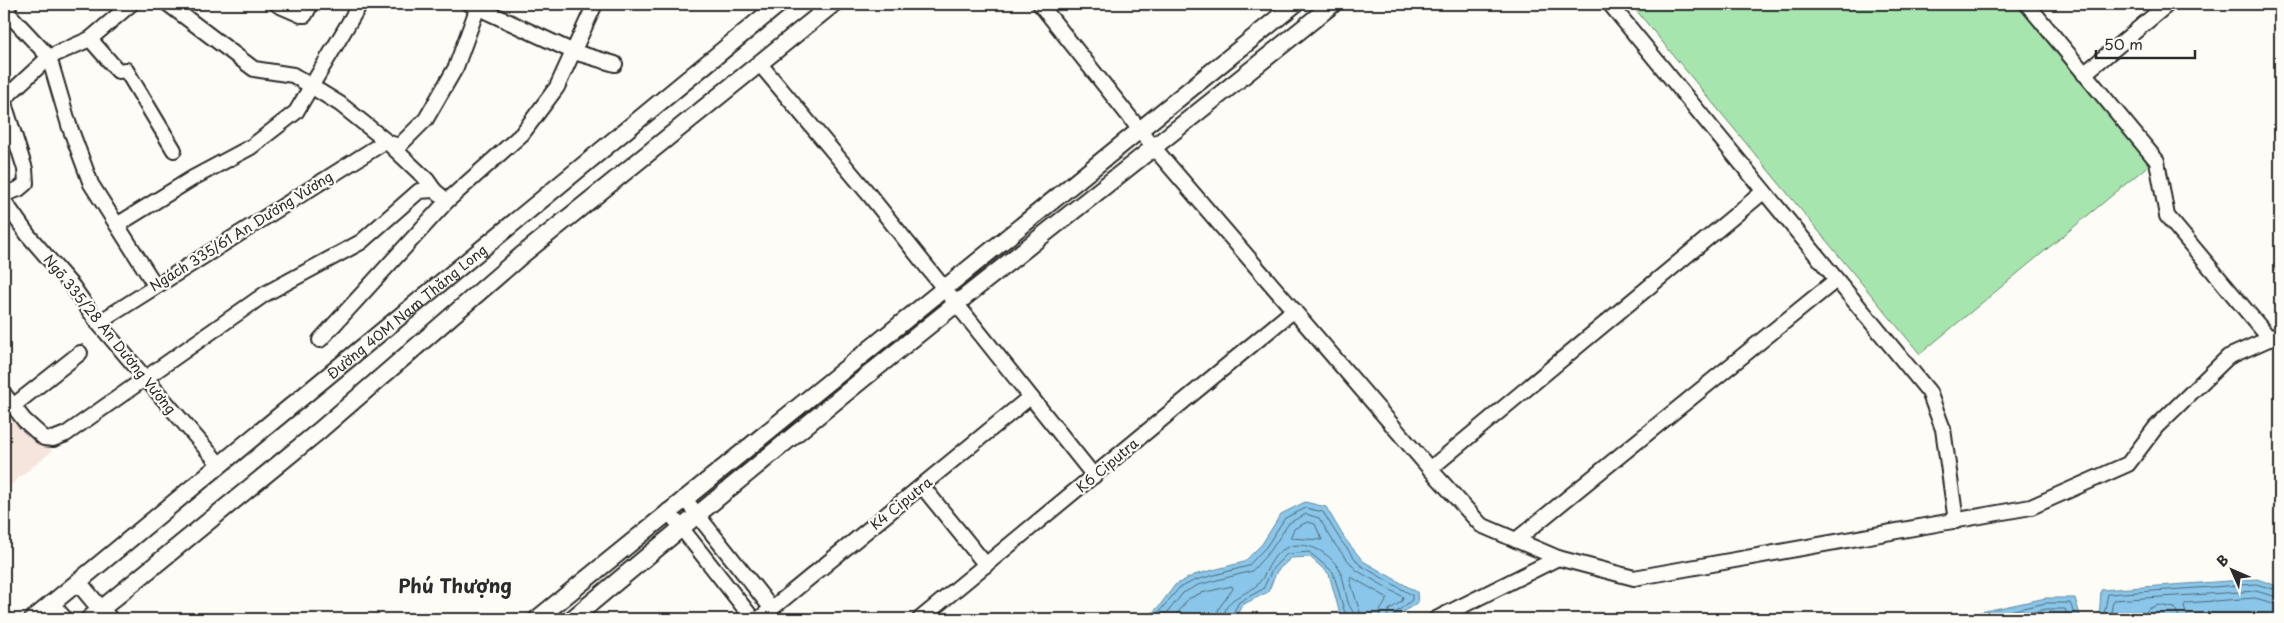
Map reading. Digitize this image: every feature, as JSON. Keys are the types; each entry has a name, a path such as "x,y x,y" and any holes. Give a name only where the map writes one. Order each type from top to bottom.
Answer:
{"street":[{"path":"10,4 4,10 49,57 69,125 91,184 155,285"},
{"path":"4,194 19,189 26,184 25,169 7,123 5,98 49,57 90,39 131,4"},
{"path":"168,4 254,68 293,75 311,88 340,104 386,141 447,201"},
{"path":"278,5 301,16 311,4"},
{"path":"117,225 193,178 251,147 296,112 360,4"},
{"path":"320,340 447,201 522,134 557,86 595,4"},
{"name":"Đường 40M Nam Thăng Long","path":"33,619 780,4"},
{"path":"78,582 100,616 319,431 522,255 832,4"},
{"path":"1040,4 1155,149 1430,469 1481,525 1558,558 1634,578 2031,507 2128,464 2156,427 2228,357 2275,337 2167,216 2157,161 2027,4"},
{"path":"537,619 1295,4"},
{"path":"572,619 956,304 1155,149 1333,4"},
{"path":"1610,4 1929,392 1943,429 1956,521"},
{"path":"2084,74 2168,4"},
{"path":"386,141 399,146 426,119 456,68 475,5 574,52 615,64"},
{"path":"90,39 118,71 126,70 174,150"},
{"path":"759,63 944,288 1094,476"},
{"name":"Ngách 335/61 An Dương Vương","path":"98,323 155,285 386,141"},
{"path":"4,394 35,432 44,438 53,439 66,434 265,294 361,242 419,191 434,190"},
{"path":"1430,469 1763,192"},
{"name":"Ngõ 335/28 An Dương Vương","path":"4,200 28,235 73,288 98,323 220,465"},
{"path":"1516,540 1836,280"},
{"name":"K6 Ciputra","path":"920,619 1294,310"},
{"path":"13,406 80,353"},
{"name":"K4 Ciputra","path":"759,619 1030,397"},
{"path":"922,486 986,565"},
{"path":"684,498 772,609"},
{"path":"668,511 753,619"},
{"path":"1436,619 1558,558"},
{"path":"51,604 64,619"}],"shaded area":[{"path":"4,393 52,451 4,490"}],"green space":[{"path":"1631,4 2021,4 2150,164 1920,354"}],"water":[{"path":"1305,502 1326,507 1345,539 1363,561 1417,592 1418,602 1393,619 1346,619 1340,614 1329,574 1310,557 1291,558 1277,571 1268,592 1242,605 1235,619 1146,619 1160,605 1175,585 1194,575 1244,562 1262,544 1281,514"},
{"path":"2257,579 2280,587 2280,619 2189,619 2159,616 2147,619 2099,619 2101,590"},
{"path":"2046,598 2075,598 2081,619 1948,619"}],"district":[{"name":"Phú Thượng","path":"455,585"}]}
